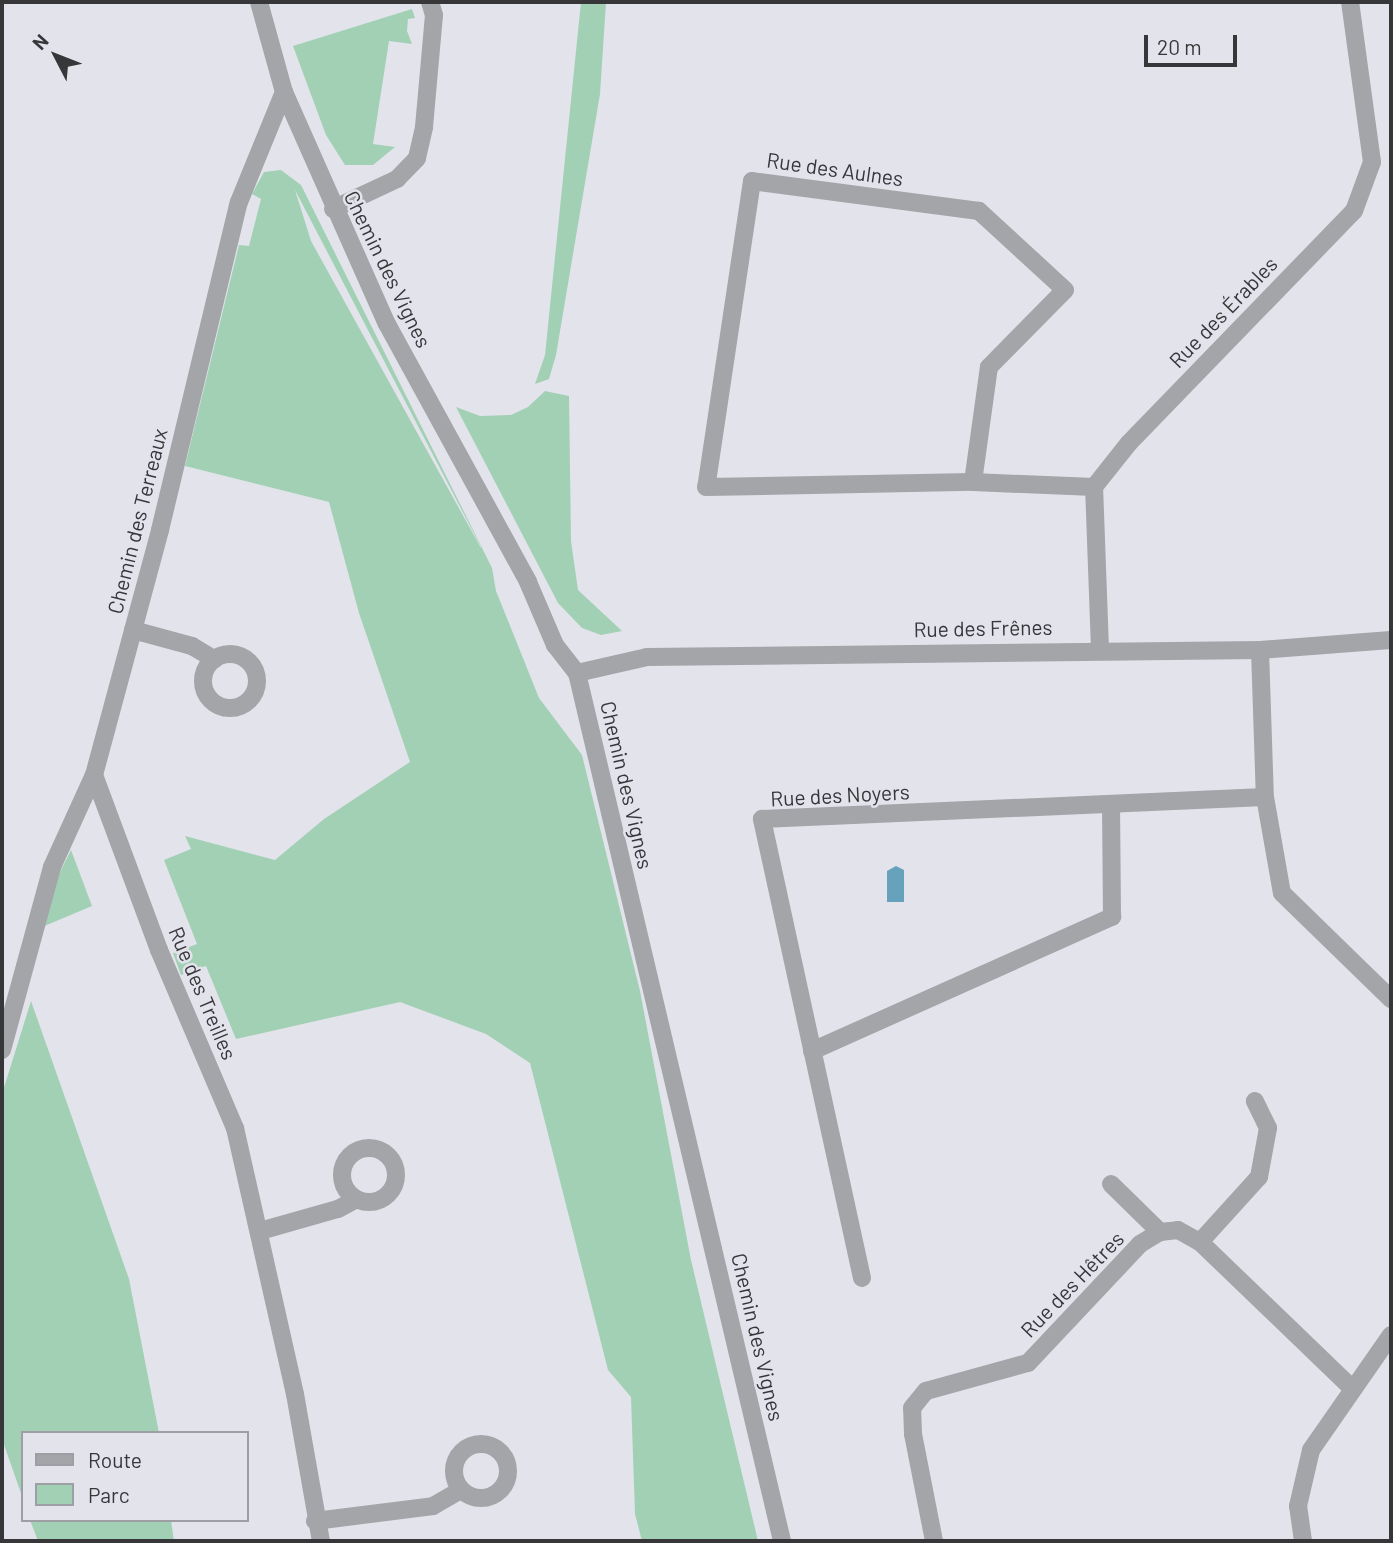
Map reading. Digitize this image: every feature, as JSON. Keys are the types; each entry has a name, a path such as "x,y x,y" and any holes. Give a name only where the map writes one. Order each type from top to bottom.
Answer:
{"street":[{"path":"259,2 284,93"},
{"path":"333,209 380,189 417,158 424,127 433,15 430,2"},
{"name":"Rue des Érables","path":"1094,487 1138,435 1354,211 1372,162 1350,2"},
{"name":"Chemin des Vignes","path":"284,93 333,209 387,324 528,582 555,645 577,673 782,1541"},
{"name":"Chemin des Terreaux","path":"2,1050 52,867 94,775 133,630 239,202 284,93"},
{"name":"Rue des Aulnes","path":"973,482 989,368 1065,290 979,211 752,181 706,487 973,482 1094,487"},
{"path":"1094,487 1100,649"},
{"path":"133,630 192,646 214,659"},
{"name":"Rue des Frênes","path":"577,673 647,657 1100,649 1260,650 1391,640"},
{"path":"1260,650 1265,797 1282,893 1391,999"},
{"name":"Rue des Treilles","path":"94,775 159,950 235,1128 295,1394 315,1521 321,1541"},
{"name":"Rue des Noyers","path":"862,1278 762,819 1111,807 1265,797"},
{"path":"812,1051 1112,917 1111,807"},
{"path":"1200,1242 1259,1177 1268,1128 1255,1101"},
{"name":"Rue des Hêtres","path":"934,1541 913,1434 912,1408 926,1391 1028,1363 1140,1244 1160,1232 1111,1184"},
{"path":"260,1231 338,1209 357,1199"},
{"path":"1160,1232 1178,1230 1200,1242 1353,1389"},
{"path":"1303,1541 1298,1506 1311,1450 1391,1335"},
{"path":"315,1521 433,1506 461,1490"}],"green space":[{"path":"581,2 606,2 600,94 556,355 549,379 535,384 545,355"},
{"path":"412,9 415,18 408,19 407,31 412,44 389,41 373,144 395,147 373,165 345,165 326,135 293,46"},
{"path":"281,170 301,185 492,568 496,591 539,698 582,755 640,991 691,1260 758,1541 642,1541 635,1514 631,1397 608,1370 530,1063 486,1034 400,1002 236,1039 206,966 181,975 173,953 197,944 164,860 191,849 185,836 275,860 324,819 410,762 359,613 329,502 185,466 239,245 249,246 261,199 252,194 264,172","holes":["295,190 481,548 311,241"]},
{"path":"545,391 569,396 571,541 578,590 622,631 601,635 582,628 558,603 456,407 480,416 511,415 528,407"},
{"path":"71,850 92,906 42,927 52,888"},
{"path":"31,1001 129,1279 159,1431 21,1431 21,1493 2,1439 2,1094"},
{"path":"31,1522 171,1522 174,1541 38,1541"}],"water":[{"path":"896,866 904,870 904,902 887,902 887,871"}]}
